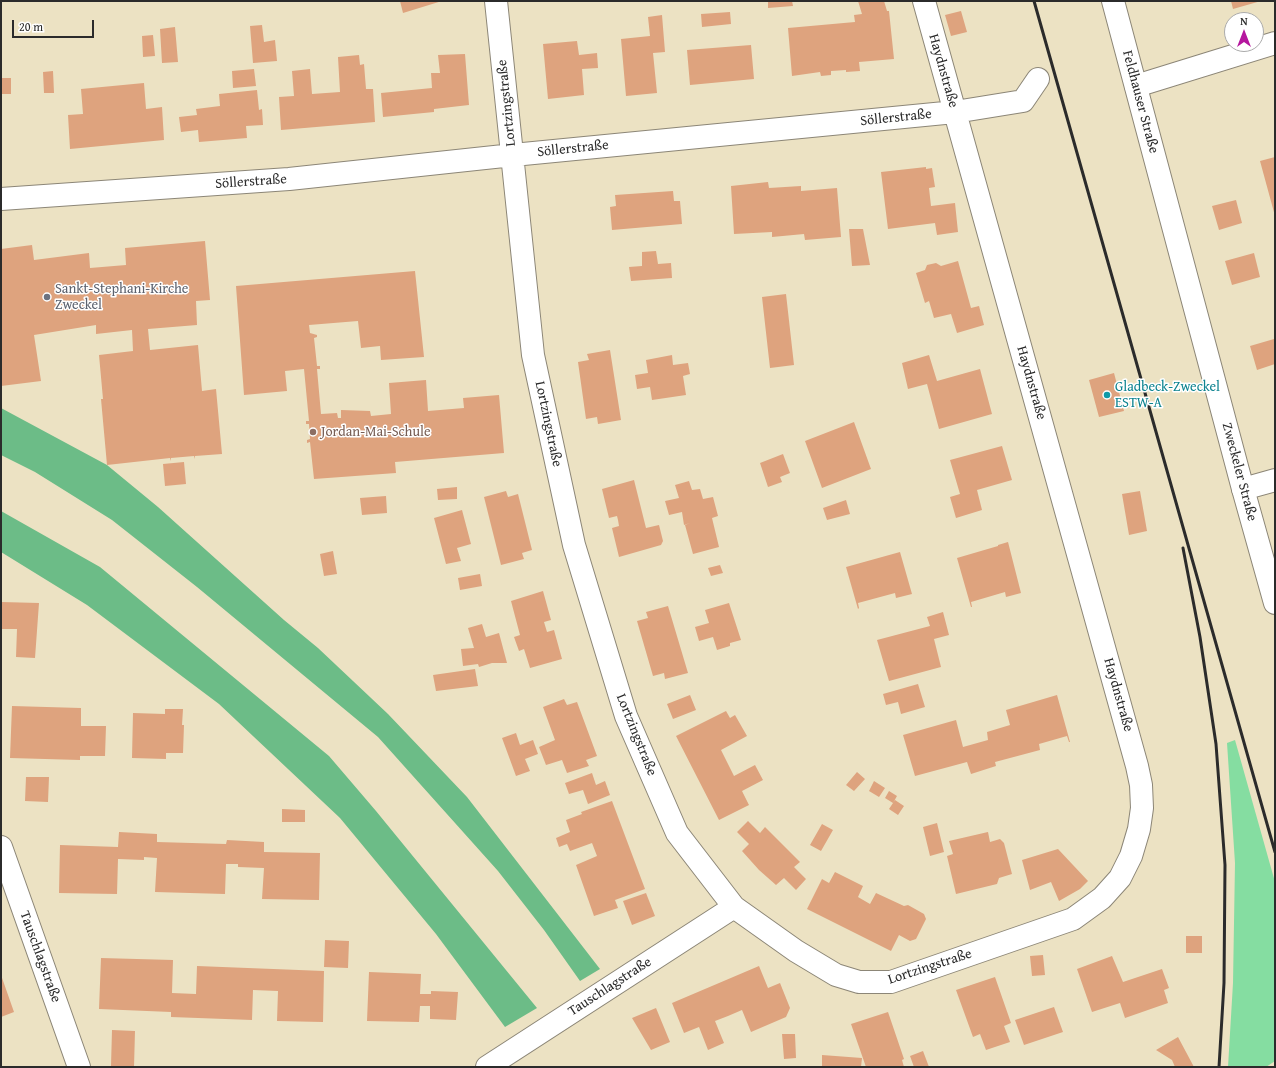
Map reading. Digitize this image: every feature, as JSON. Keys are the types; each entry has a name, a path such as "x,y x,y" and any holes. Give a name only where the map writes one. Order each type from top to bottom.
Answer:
{"street":[{"name":"Lortzingstraße","path":"496,1 533,355 574,546 626,716 677,833 734,907 796,951 836,975 859,982 891,982 1073,919 1102,898 1120,878 1131,856 1139,829 1142,808 1141,785 1137,766"},
{"name":"Haydnstraße","path":"924,1 1137,766"},
{"name":"Feldhauser Straße","path":"1113,1 1168,202"},
{"path":"1136,86 1275,43"},
{"name":"Söllerstraße","path":"1,199 289,179 513,155 955,112 1023,101 1038,79"},
{"name":"Zweckeler Straße","path":"1168,202 1243,488 1275,603"},
{"path":"1243,488 1275,480"},
{"name":"Tauschlagstraße","path":"1,847 79,1067"},
{"name":"Tauschlagstraße","path":"487,1067 734,907"}],"green space":[{"path":"1,408 107,465 158,507 284,620 318,648 388,714 467,797 600,969 580,981 544,930 498,871 378,737 197,587 112,520 35,472 1,455"},
{"path":"1,511 100,567 329,756 376,811 537,1008 505,1027 436,934 340,818 219,704 87,605 1,552"},
{"path":"1235,740 1275,882 1275,1061 1266,1067 1228,1067 1233,983 1235,863 1227,743"}],"building":[{"path":"400,1 442,1 403,13"},
{"path":"768,1 792,1 793,6 768,8"},
{"path":"858,1 884,1 887,11 889,11 894,59 859,62 860,71 831,71 831,75 821,76 820,72 792,76 788,28 855,22 854,15 862,14"},
{"path":"1231,1 1261,1 1233,9"},
{"path":"961,11 967,32 951,36 945,15"},
{"path":"730,12 731,24 702,27 701,14"},
{"path":"662,15 665,52 653,53 657,93 626,96 621,39 650,36 648,17"},
{"path":"262,25 264,42 275,40 277,61 253,63 250,26"},
{"path":"175,27 178,62 162,63 160,29"},
{"path":"153,35 155,56 143,57 142,36"},
{"path":"577,41 579,55 597,53 598,68 582,69 584,95 548,99 543,44"},
{"path":"751,45 754,79 690,85 687,50"},
{"path":"465,54 469,105 434,109 434,112 383,117 381,93 432,88 431,73 440,73 438,55"},
{"path":"359,55 360,65 364,64 366,89 373,89 375,122 281,130 279,97 294,96 292,71 310,69 312,94 340,92 338,57"},
{"path":"254,69 256,86 233,88 232,71"},
{"path":"53,71 54,93 44,93 43,72"},
{"path":"1,78 11,78 11,94 1,94"},
{"path":"144,83 146,109 162,107 164,140 70,149 68,115 83,114 81,89"},
{"path":"257,90 259,110 262,109 263,125 246,126 247,138 199,142 198,130 181,132 179,117 197,115 196,109 220,106 219,94"},
{"path":"1275,157 1275,216 1260,161"},
{"path":"926,167 926,169 932,168 935,187 929,188 931,206 955,203 958,232 937,235 935,223 888,229 881,172"},
{"path":"768,182 769,188 801,186 801,191 837,188 841,237 805,240 804,234 772,237 772,232 734,234 731,186"},
{"path":"673,191 674,201 680,201 682,224 612,230 610,207 616,206 615,195"},
{"path":"1236,200 1242,223 1219,230 1212,206"},
{"path":"849,229 863,229 870,265 852,266"},
{"path":"205,241 210,300 196,301 197,325 148,329 150,350 198,345 202,391 216,389 222,454 195,456 195,459 194,456 171,458 171,461 170,458 107,465 99,355 133,351 132,330 96,334 96,325 34,335 41,381 1,386 1,249 32,245 34,260 89,253 90,268 126,265 125,248"},
{"path":"656,251 658,264 671,263 672,278 631,281 629,267 642,266 642,252"},
{"path":"1254,253 1260,277 1232,285 1225,261"},
{"path":"958,261 971,308 979,306 984,325 957,333 951,314 934,318 929,301 925,303 916,273 925,270 927,265 936,263 941,266"},
{"path":"415,271 424,357 381,360 380,346 361,348 358,321 309,325 310,333 317,335 317,337 314,338 317,366 320,366 320,369 317,369 321,414 337,413 338,418 341,418 341,410 370,411 371,416 391,414 389,383 426,380 428,411 464,408 463,398 499,395 504,453 395,462 396,473 314,479 310,442 307,443 307,440 310,439 309,424 306,424 306,421 309,421 304,369 285,371 287,391 244,395 236,286"},
{"path":"786,294 794,365 770,368 762,297"},
{"path":"1274,339 1275,364 1257,370 1250,346"},
{"path":"610,350 621,420 598,424 597,417 586,419 578,362 589,360 587,354"},
{"path":"672,355 673,365 688,363 690,374 683,376 686,395 652,400 650,387 637,389 635,375 648,373 646,360"},
{"path":"929,355 937,381 980,369 992,414 939,429 927,384 908,389 902,363"},
{"name":"Gladbeck-Zweckel ESTW-A","path":"1114,373 1124,411 1099,417 1089,380"},
{"path":"854,422 871,469 822,488 805,441"},
{"path":"1002,446 1012,480 977,490 982,510 956,518 950,497 960,494 950,460"},
{"path":"783,454 790,473 780,477 782,482 768,487 760,463"},
{"path":"184,462 186,484 165,486 163,464"},
{"path":"634,480 646,528 659,525 663,541 661,545 619,557 612,528 619,526 617,516 609,518 602,489"},
{"path":"689,481 692,490 700,489 703,499 713,497 718,516 712,518 719,547 693,554 685,525 690,523 684,525 682,512 669,515 665,501 679,498 675,485"},
{"path":"457,487 457,499 438,500 437,489"},
{"path":"506,491 508,497 518,494 532,550 522,553 524,559 501,565 484,497"},
{"path":"1140,491 1147,531 1129,535 1122,494"},
{"path":"386,496 387,513 362,515 360,498"},
{"path":"846,500 850,514 827,520 823,508"},
{"path":"462,510 471,544 457,548 461,561 446,564 434,518"},
{"path":"1008,542 1021,593 1006,597 1005,592 971,602 971,607 957,558"},
{"path":"333,551 337,574 324,576 320,554"},
{"path":"900,552 912,594 896,598 895,593 858,603 858,609 846,567"},
{"path":"720,565 723,573 711,576 708,568"},
{"path":"480,574 482,586 460,590 458,578"},
{"path":"543,591 551,620 544,622 547,632 554,630 562,659 530,668 524,649 519,651 514,637 520,635 511,601"},
{"path":"1,602 39,603 35,658 16,657 17,629 1,629"},
{"path":"729,603 741,640 730,643 730,646 717,650 713,637 699,641 695,627 709,623 705,610"},
{"path":"668,606 688,673 665,679 664,673 653,676 637,621 648,618 646,612"},
{"path":"943,612 949,635 934,639 941,667 889,681 877,640 930,626 927,617"},
{"path":"482,624 486,637 499,633 507,663 492,663 479,667 478,664 463,666 461,649 474,648 468,628"},
{"path":"475,669 478,686 436,691 433,675"},
{"path":"918,684 925,707 901,714 898,702 886,705 883,694"},
{"path":"690,695 696,710 673,719 667,704"},
{"path":"1057,695 1070,742 1067,736 1039,744 1040,750 995,762 996,766 971,774 967,762 915,776 903,735 956,720 963,747 988,740 987,732 1010,725 1006,710"},
{"path":"564,699 567,705 577,702 597,756 586,760 589,766 567,773 562,760 546,765 539,747 555,740 543,707"},
{"path":"12,706 81,708 81,726 106,726 105,756 80,756 80,760 10,758"},
{"path":"165,709 183,709 183,753 166,753 166,759 132,758 133,713 165,714"},
{"path":"726,711 730,718 735,715 747,736 721,750 734,776 755,765 763,780 742,791 749,805 719,820 676,736"},
{"path":"516,733 520,745 533,740 538,754 525,759 530,771 516,776 502,738"},
{"path":"857,772 865,779 854,791 846,785"},
{"path":"592,773 596,785 605,781 610,795 588,804 583,790 569,794 565,783"},
{"path":"26,777 49,777 48,802 25,801"},
{"path":"874,781 885,788 879,797 869,791"},
{"path":"889,791 897,796 893,803 885,798"},
{"path":"895,800 904,806 898,815 889,809"},
{"path":"612,801 645,889 615,900 618,908 594,916 576,865 597,856 592,843 570,851 567,844 559,847 556,838 570,832 566,820 582,814 581,812"},
{"path":"282,809 305,810 305,822 282,822"},
{"path":"748,821 760,833 765,827 800,862 794,867 806,879 796,890 784,878 776,885 759,870 742,851 749,844 737,832"},
{"path":"937,823 944,852 930,856 923,827"},
{"path":"822,824 833,830 821,851 810,845"},
{"path":"119,832 157,834 157,842 226,844 227,840 264,842 264,852 320,853 319,900 262,899 264,868 238,867 238,864 226,864 225,894 155,892 157,858 144,857 144,860 118,859 117,894 59,893 60,845 118,847"},
{"path":"988,832 990,842 1000,839 1004,843 1012,874 999,878 997,884 956,894 947,856 953,854 949,841"},
{"path":"1058,849 1088,881 1080,889 1059,901 1051,882 1030,890 1022,860"},
{"path":"835,872 863,886 858,897 870,904 876,893 904,906 908,905 924,914 926,919 916,939 910,941 899,935 891,951 807,909 822,879 829,883"},
{"path":"646,893 655,916 632,925 623,901"},
{"path":"1186,936 1202,936 1202,953 1186,953"},
{"path":"325,940 349,941 348,968 324,967"},
{"path":"1043,955 1045,975 1032,976 1030,956"},
{"path":"1112,956 1123,982 1162,969 1169,988 1164,990 1168,1003 1125,1018 1120,1003 1092,1012 1077,969"},
{"path":"101,958 173,960 172,993 196,994 197,966 324,971 323,1022 277,1021 278,991 253,990 252,1020 171,1017 171,1012 99,1009"},
{"path":"759,966 768,988 780,983 790,1008 786,1017 751,1032 742,1010 715,1021 724,1043 708,1050 699,1027 684,1033 672,1003"},
{"path":"369,972 421,974 420,994 431,994 431,991 458,992 456,1020 430,1019 430,1006 420,1006 419,1022 367,1021"},
{"path":"1,975 14,1012 1,1017"},
{"path":"995,977 1011,1023 1004,1026 1010,1042 986,1050 980,1034 973,1037 956,990"},
{"path":"1054,1007 1063,1032 1024,1045 1015,1020"},
{"path":"656,1008 670,1042 651,1050 632,1018"},
{"path":"888,1012 904,1059 902,1060 904,1067 866,1067 851,1024"},
{"path":"112,1030 135,1031 134,1067 111,1066"},
{"path":"782,1034 795,1034 796,1058 784,1059"},
{"path":"1178,1037 1194,1067 1175,1067 1172,1060 1156,1050"},
{"path":"923,1051 929,1067 914,1067 910,1056"},
{"path":"822,1055 862,1058 861,1067 822,1067"}],"railway":[{"path":"1034,1 1275,852"},
{"path":"1183,548 1200,637 1216,744 1225,865 1224,983 1219,1067"}],"place":[{"name":"Sankt-Stephani-Kirche Zweckel","path":"47,297"},
{"name":"Gladbeck-Zweckel ESTW-A","path":"1107,395"},
{"name":"Jordan-Mai-Schule","path":"313,432"}]}
